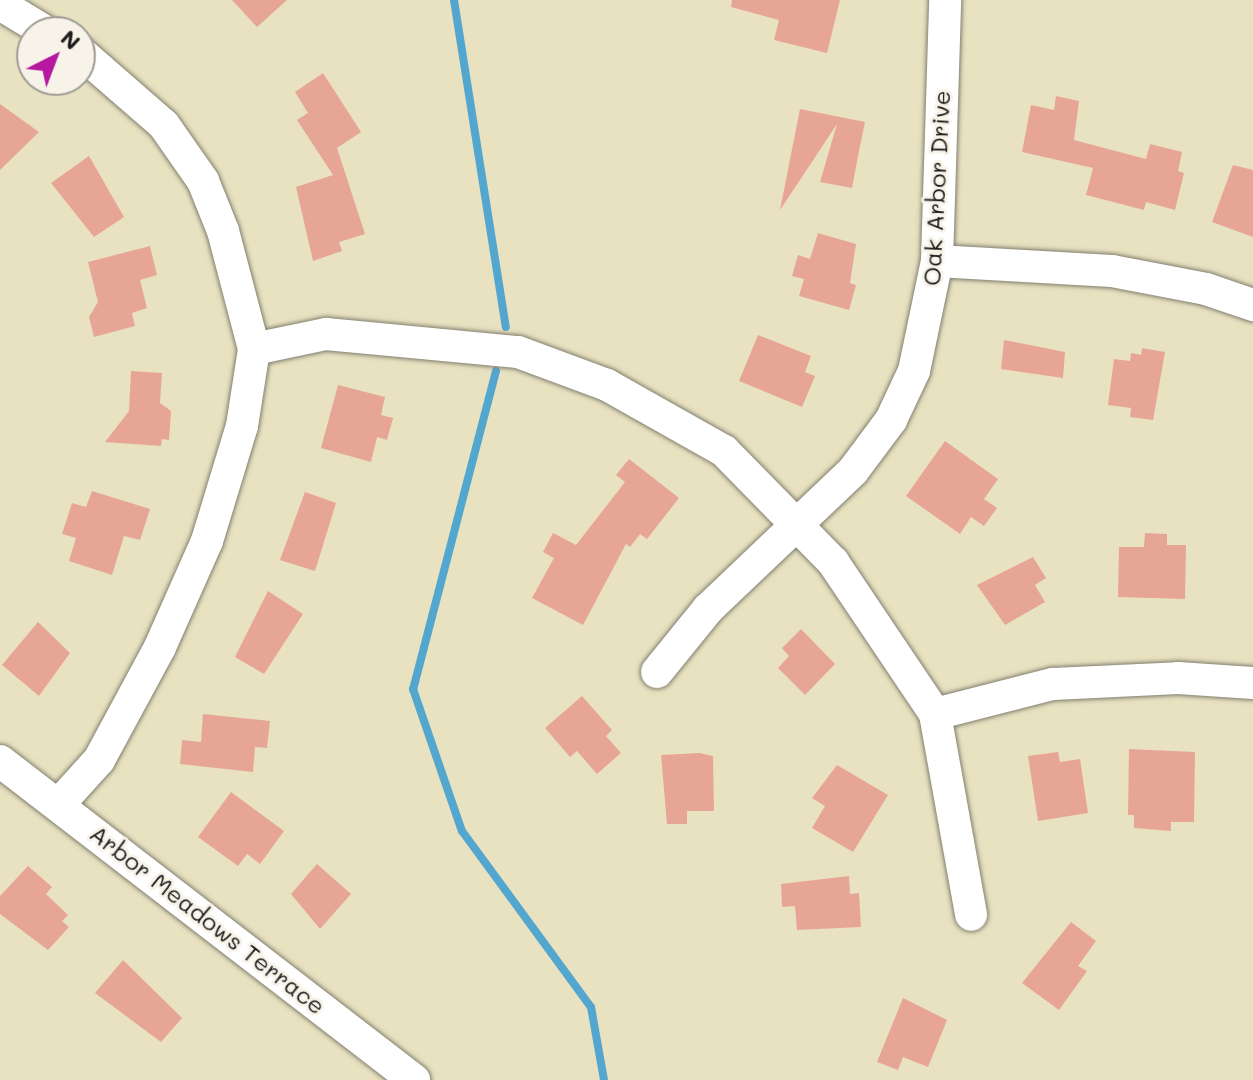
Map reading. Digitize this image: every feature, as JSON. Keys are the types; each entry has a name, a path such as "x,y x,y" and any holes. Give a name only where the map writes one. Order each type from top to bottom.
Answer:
{"street":[{"name":"Oak Arbor Drive","path":"657,672 708,609 853,471 891,420 914,371 937,261 945,0"},
{"path":"0,4 20,16"},
{"path":"60,803 99,760 160,647 207,541 242,426 254,349 223,231 203,181 164,125 96,66"},
{"path":"937,261 1112,271 1206,289 1253,305"},
{"path":"254,349 326,334 518,352 607,385 676,419 724,451 833,562 935,714 971,915"},
{"path":"935,714 1053,684 1178,678 1253,683"},
{"name":"Arbor Meadows Terrace","path":"0,761 60,803 414,1080"}],"building":[{"path":"232,0 287,0 257,27"},
{"path":"732,0 840,0 827,53 774,40 779,20 731,7"},
{"path":"323,73 361,132 337,148 365,234 339,242 342,251 313,261 296,187 333,175 297,120 308,113 295,92"},
{"path":"1056,96 1079,101 1074,140 1146,159 1150,144 1182,152 1178,171 1184,173 1175,210 1146,202 1144,210 1086,195 1093,168 1022,152 1031,105 1054,110"},
{"path":"0,104 39,132 0,170"},
{"path":"800,109 865,122 852,188 820,182 837,124 780,210"},
{"path":"89,156 124,217 94,237 51,183"},
{"path":"1233,165 1253,170 1253,237 1212,222"},
{"path":"818,233 856,244 850,283 856,285 849,310 799,296 804,279 792,276 798,255 810,259"},
{"path":"150,246 157,275 140,280 147,308 132,313 135,326 94,337 89,317 98,302 88,262"},
{"path":"758,335 811,356 805,372 815,376 802,407 739,381"},
{"path":"1004,340 1065,352 1063,378 1001,369"},
{"path":"1142,348 1165,352 1153,420 1130,417 1131,408 1108,405 1114,359 1130,361 1131,353 1141,355"},
{"path":"131,371 162,373 160,403 171,411 169,440 162,439 161,446 105,442 129,411"},
{"path":"338,385 385,397 381,415 393,418 387,440 377,437 371,462 321,448"},
{"path":"945,441 998,479 984,499 997,508 984,526 971,517 960,534 906,496"},
{"path":"629,459 679,498 647,539 640,534 630,547 626,544 583,625 532,598 554,558 543,552 553,533 576,545 625,482 616,475"},
{"path":"92,491 150,509 140,540 124,536 112,575 69,561 76,538 62,534 72,503 86,507"},
{"path":"305,492 336,503 315,571 280,560"},
{"path":"1145,533 1167,534 1167,545 1186,545 1185,599 1118,597 1119,547 1144,547"},
{"path":"1033,557 1046,578 1035,585 1045,602 1005,625 977,585"},
{"path":"268,591 303,614 264,674 235,657"},
{"path":"38,622 70,653 39,696 2,665"},
{"path":"801,629 835,664 805,695 778,668 789,656 782,648"},
{"path":"582,696 612,730 606,736 621,753 597,774 577,751 570,757 545,728"},
{"path":"203,714 270,721 267,748 255,747 253,772 180,764 182,740 201,742"},
{"path":"1129,749 1195,752 1194,822 1171,822 1171,831 1134,828 1134,815 1128,815"},
{"path":"1058,752 1060,762 1080,759 1088,813 1038,821 1028,756"},
{"path":"699,753 713,756 714,811 687,811 687,824 667,824 661,755"},
{"path":"837,765 888,795 853,852 812,828 825,806 812,798"},
{"path":"231,792 284,831 260,864 247,854 238,866 198,837"},
{"path":"317,864 351,894 320,929 291,894"},
{"path":"28,866 52,887 46,894 68,915 62,921 69,927 48,950 0,914 0,896"},
{"path":"849,876 850,894 859,893 861,927 797,930 795,906 782,907 781,884"},
{"path":"1071,922 1096,941 1078,966 1087,971 1059,1010 1022,983"},
{"path":"123,960 182,1018 161,1042 95,993"},
{"path":"903,998 947,1020 928,1067 903,1057 898,1070 877,1062"}],"waterway":[{"path":"454,0 506,327"},
{"path":"496,371 413,689 462,831 591,1007 604,1080"}]}
